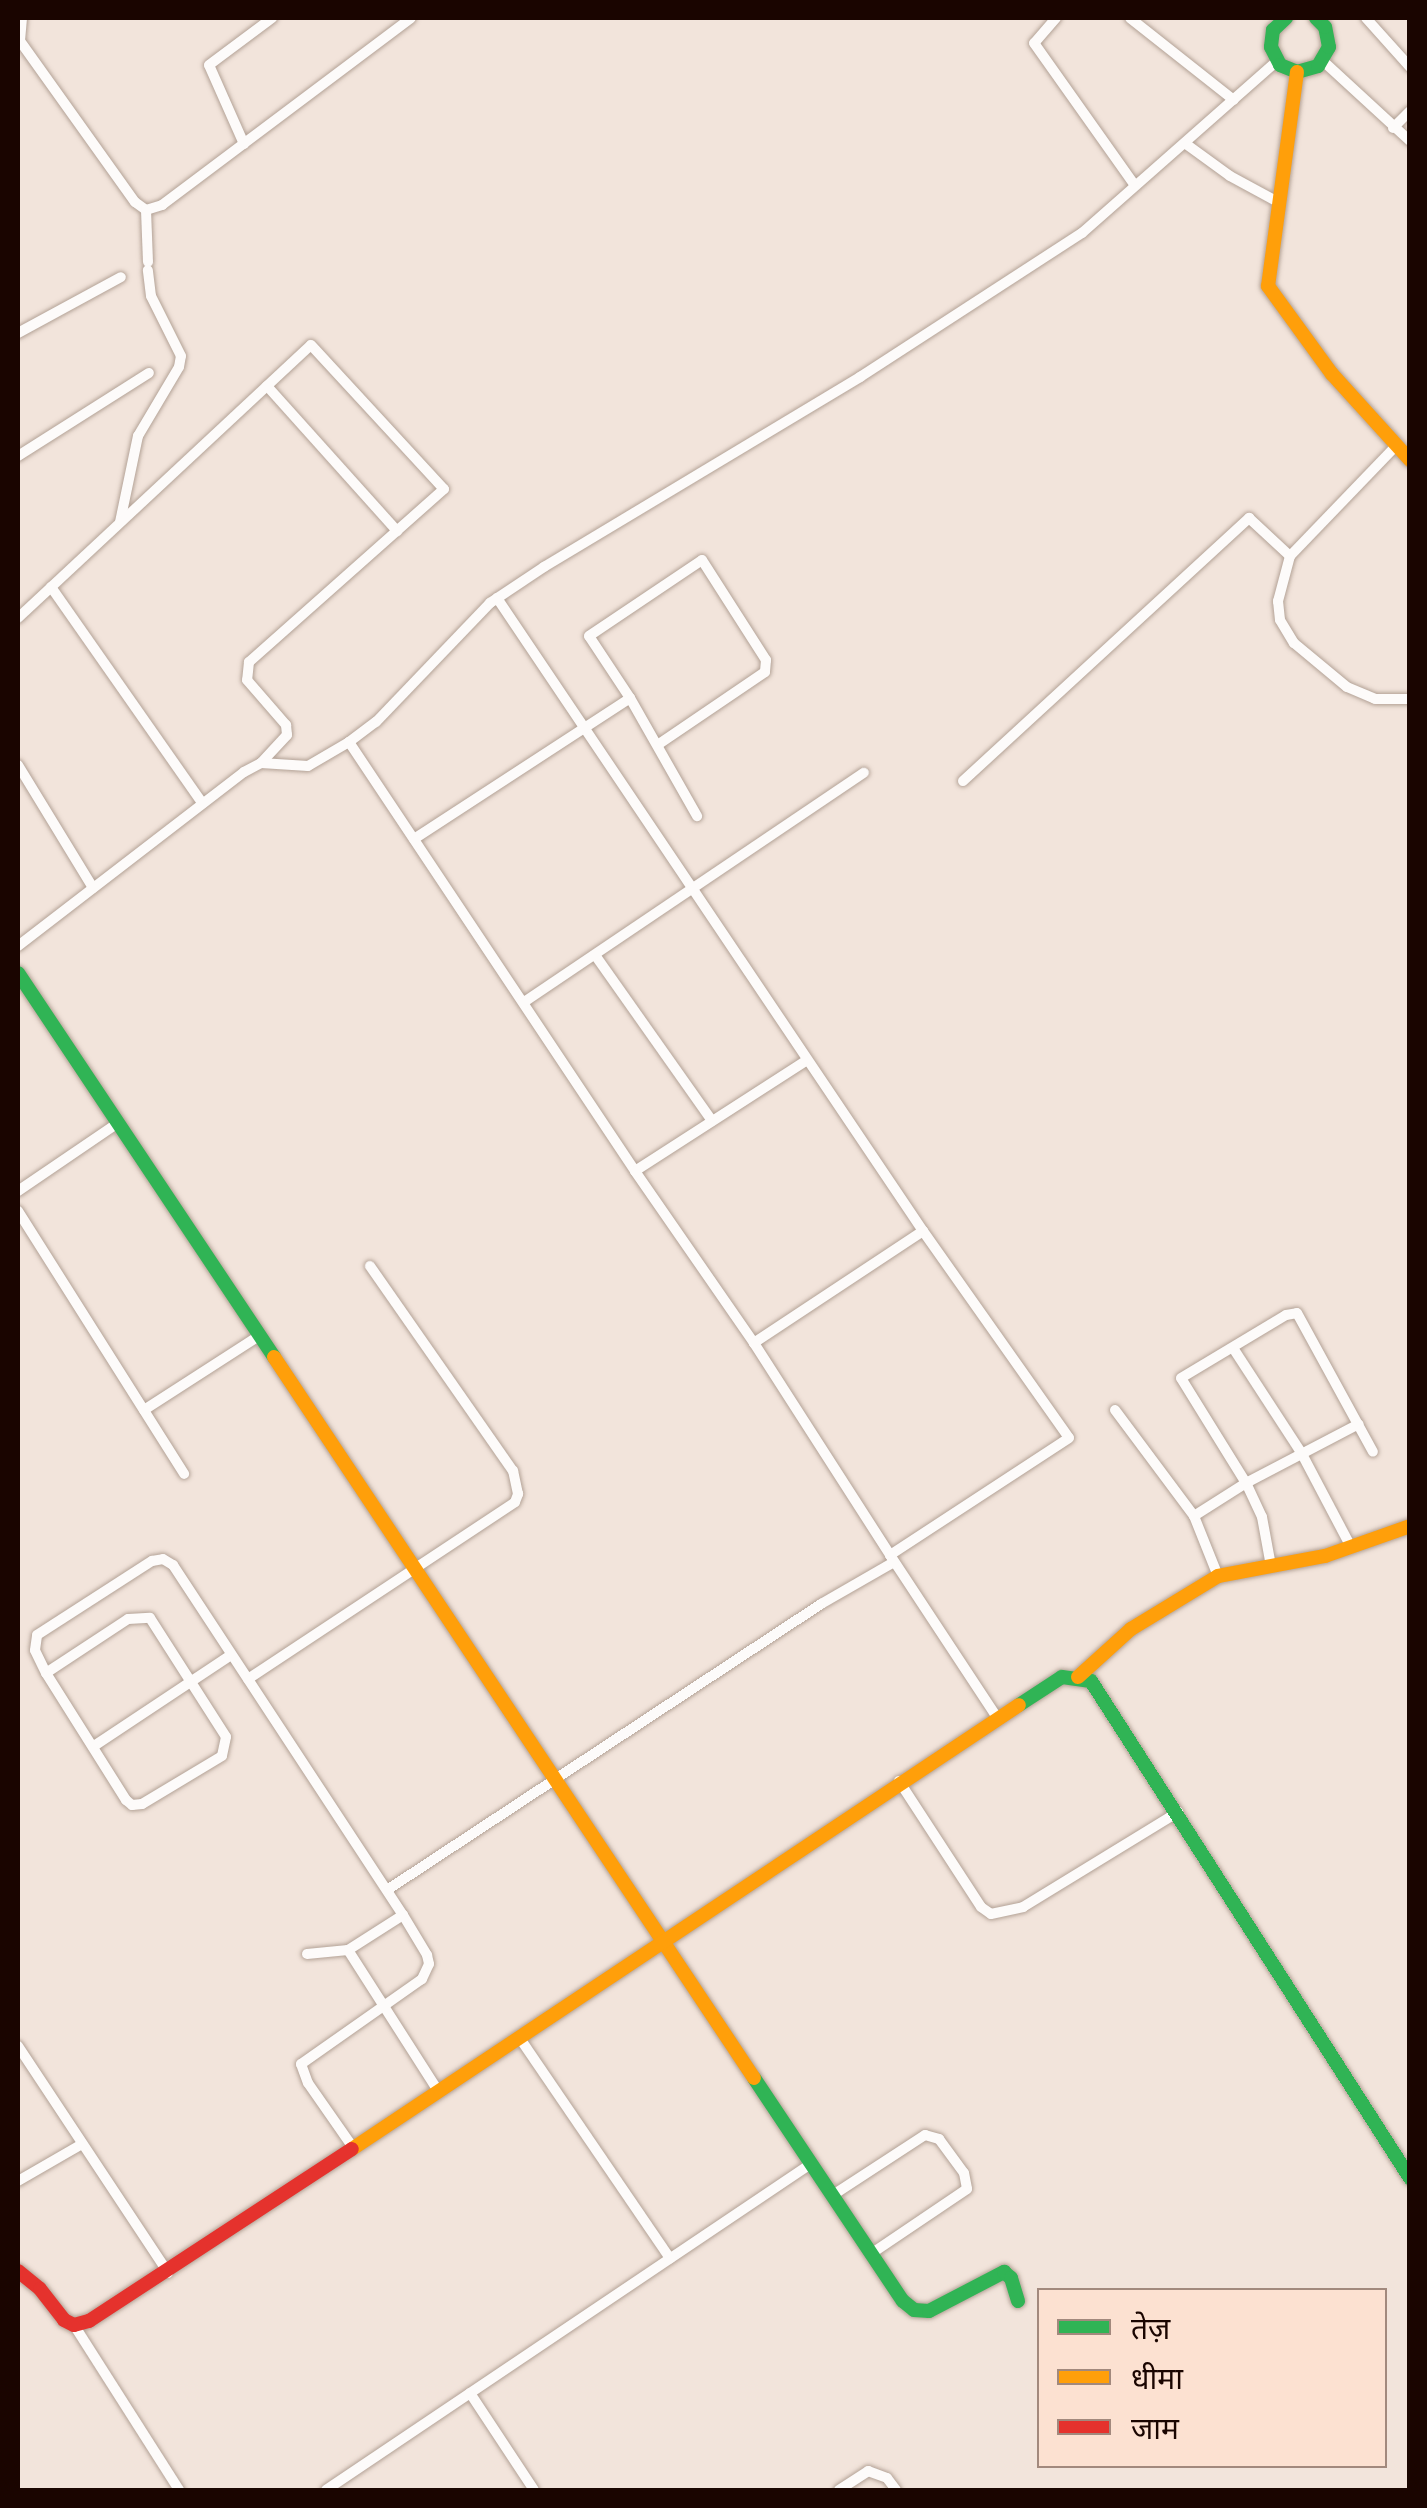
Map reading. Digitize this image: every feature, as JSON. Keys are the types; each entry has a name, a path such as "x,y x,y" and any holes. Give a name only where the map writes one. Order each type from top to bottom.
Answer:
{"street":[{"path":"22,18 20,41 135,202 146,210"},
{"path":"244,144 209,66 272,18"},
{"path":"146,210 162,204 411,18"},
{"path":"1056,18 1034,43 1134,184"},
{"path":"1130,18 1234,100"},
{"path":"1286,18 1268,24 1270,47 1278,61 1297,72 1309,71 1323,60 1329,36 1319,18"},
{"path":"1366,18 1410,67"},
{"path":"1323,60 1410,141"},
{"path":"261,764 308,766 349,742 376,722 497,598 604,534 644,504 860,377 1082,233 1278,61"},
{"path":"1297,72 1268,286 1286,317 1410,460"},
{"path":"1393,128 1410,111"},
{"path":"1186,144 1220,170 1278,202"},
{"path":"120,522 138,436 179,367 181,356 151,296 146,210"},
{"path":"18,333 122,277"},
{"path":"18,618 311,345 444,489 249,662 247,680 286,725 287,734 261,764 202,803 18,946"},
{"path":"18,456 149,373"},
{"path":"266,386 398,531"},
{"path":"1396,447 1290,556 1278,601 1280,620 1294,643 1346,687 1374,698 1410,699"},
{"path":"963,781 1249,518 1290,556"},
{"path":"659,744 765,672 766,660 702,560 589,636 659,744 697,816"},
{"path":"51,586 202,803"},
{"path":"386,1890 1068,1438 806,1061 497,598"},
{"path":"414,839 630,698"},
{"path":"349,742 754,1343 998,1720"},
{"path":"18,764 93,888"},
{"path":"524,1002 864,774"},
{"path":"595,955 712,1122"},
{"path":"18,972 554,1782 914,2310 929,2312 1004,2272 1011,2278 1018,2300"},
{"path":"635,1171 806,1061"},
{"path":"18,1191 118,1122"},
{"path":"18,1210 184,1474"},
{"path":"754,1343 923,1231"},
{"path":"248,1679 515,1502 519,1482 370,1266"},
{"path":"1271,1566 1262,1517 1246,1483 1181,1378 1286,1314 1297,1313 1373,1452"},
{"path":"144,1410 259,1336"},
{"path":"1233,1348 1302,1454 1352,1547"},
{"path":"1115,1410 1194,1516 1218,1576"},
{"path":"1194,1516 1246,1483 1359,1424"},
{"path":"1078,1677 1132,1629 1218,1576 1352,1547 1410,1526"},
{"path":"46,1673 138,1615 150,1618 226,1737 222,1756 142,1804 132,1804 46,1673 34,1644 37,1634 152,1561 163,1559 173,1565 403,1916 429,1964 422,1979 301,2064 308,2083 352,2146"},
{"path":"94,1746 231,1655"},
{"path":"74,2325 89,2321 168,2273 662,1938 1062,1678 1091,1681 1410,2178"},
{"path":"900,1780 981,1907 990,1914 1022,1908 1178,1812"},
{"path":"307,1954 348,1950 403,1916"},
{"path":"348,1950 437,2089"},
{"path":"519,2037 670,2258"},
{"path":"18,2046 168,2273"},
{"path":"833,2195 925,2134 939,2139 964,2173 967,2189 872,2253"},
{"path":"18,2180 82,2144"},
{"path":"333,2489 812,2164"},
{"path":"18,2271 74,2325 179,2490"},
{"path":"470,2393 534,2490"},
{"path":"843,2489 868,2470 888,2478 896,2490"}],"traffic: fast":[{"path":"1286,18 1273,30 1271,47 1280,65 1297,72 1318,66 1329,47 1325,27 1316,18"},
{"path":"18,973 274,1357"},
{"path":"1019,1705 1062,1677 1091,1681 1410,2178"},
{"path":"754,2078 903,2301 914,2310 929,2311 1004,2272 1011,2278 1018,2301"}],"traffic: slow":[{"path":"1297,72 1268,286 1332,374 1410,460"},
{"path":"274,1357 754,2078"},
{"path":"1078,1677 1131,1629 1218,1576 1325,1556 1410,1526"},
{"path":"352,2149 1019,1705"}],"traffic: jam":[{"path":"18,2271 40,2289 64,2320 74,2325 89,2321 352,2149"}]}
